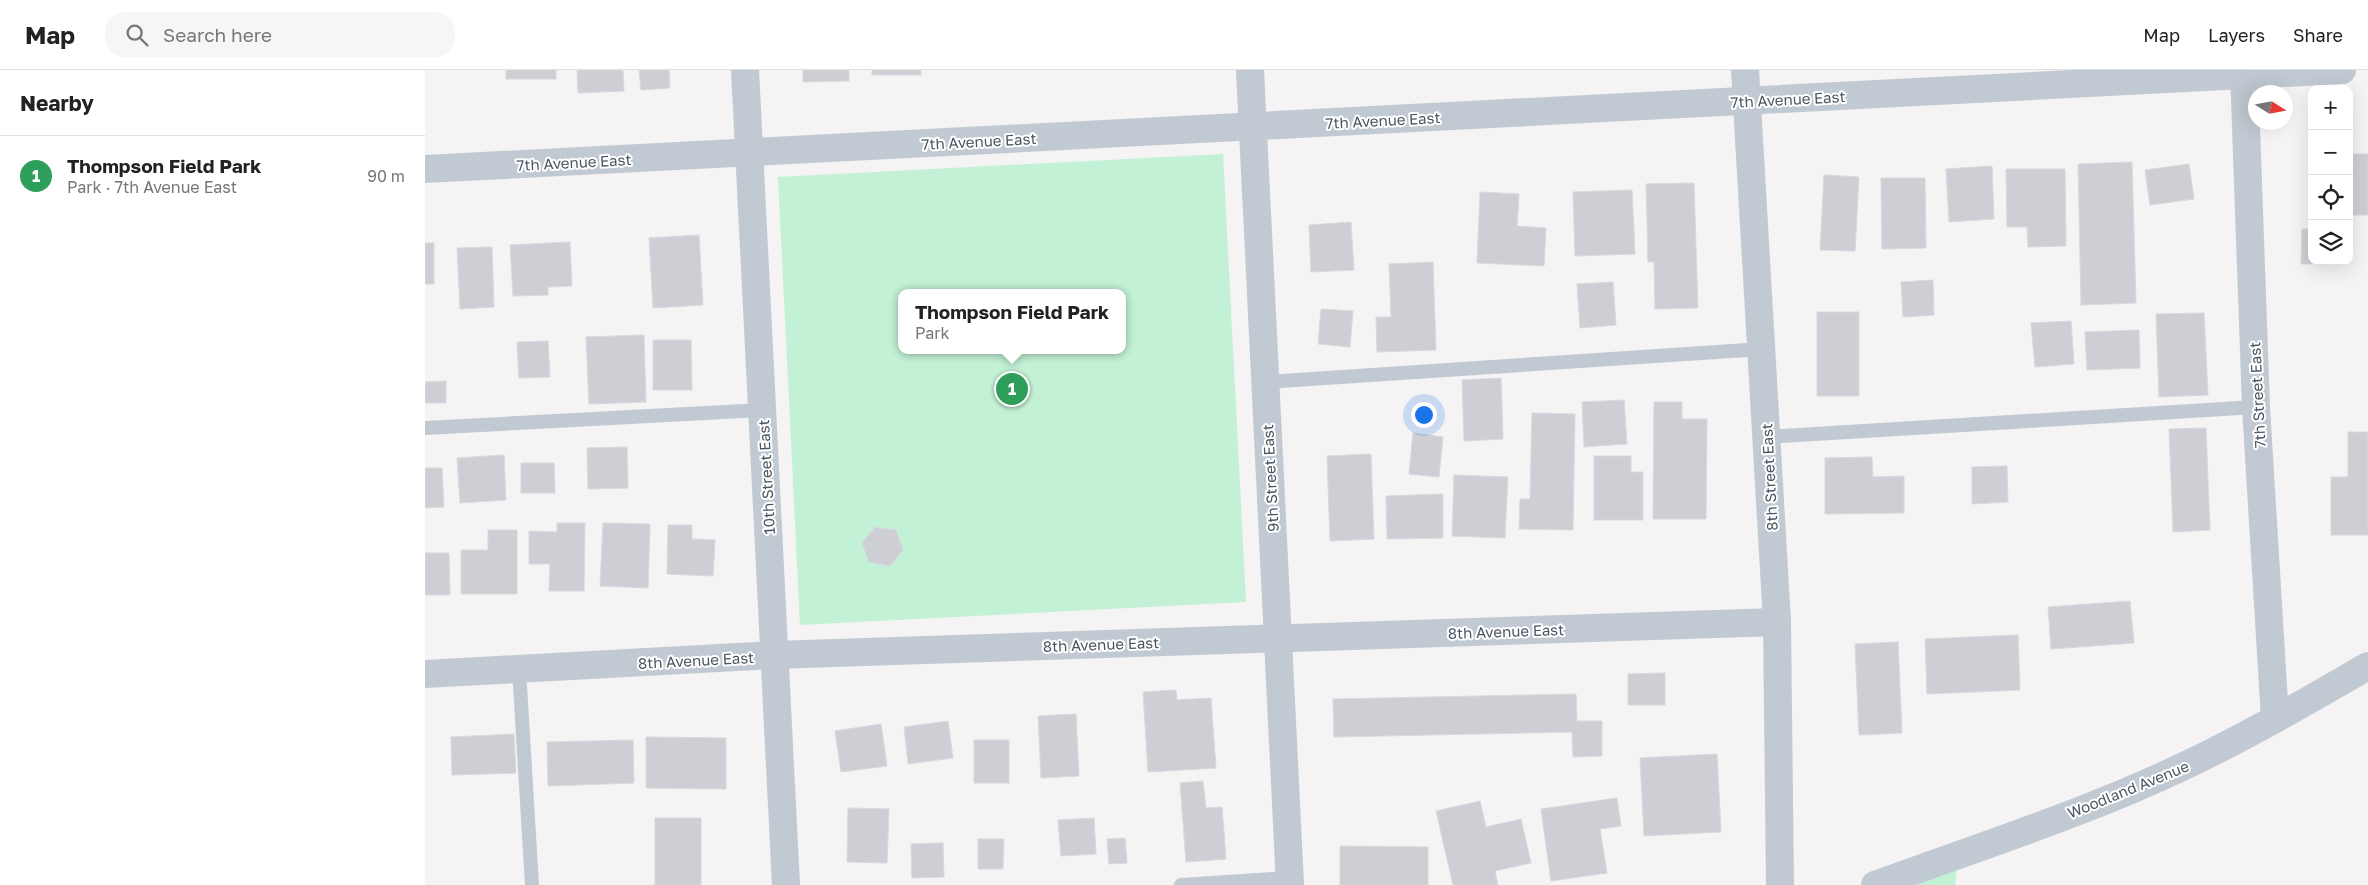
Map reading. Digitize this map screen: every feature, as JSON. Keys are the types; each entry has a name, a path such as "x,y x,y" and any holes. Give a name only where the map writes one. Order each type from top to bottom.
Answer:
{"street":[{"name":"10th Street East","path":"745,70 786,885"},
{"name":"9th Street East","path":"1250,70 1290,881"},
{"name":"8th Street East","path":"1745,70 1777,622 1780,885"},
{"name":"7th Avenue East","path":"425,169 1747,101 2244,73 2341,70"},
{"name":"7th Street East","path":"2244,73 2257,407 2275,720"},
{"name":"8th Avenue East","path":"425,674 774,656 1777,622"},
{"name":"Woodland Avenue","path":"1875,885 2130,790 2183,767 2275,720 2368,666"}],"lane":[{"path":"1265,382 1761,349"},
{"path":"1767,437 2257,407"},
{"path":"425,428 762,410"},
{"path":"519,669 532,885"},
{"path":"1181,885 1290,881"}],"green space":[{"path":"1223,154 1246,602 800,625 778,177"},
{"path":"1957,869 1955,885 1912,885"}],"building":[{"path":"506,70 556,70 556,79 506,79"},
{"path":"577,70 623,70 624,91 578,93"},
{"path":"639,70 669,70 670,88 641,90"},
{"path":"803,70 849,70 849,81 803,82"},
{"path":"872,70 921,70 921,75 872,75"},
{"path":"2353,154 2368,154 2368,215 2353,215"},
{"path":"2132,162 2136,303 2081,305 2078,164"},
{"path":"2189,164 2194,199 2150,205 2145,170"},
{"path":"1992,166 1994,219 1949,222 1946,169"},
{"path":"2006,169 2065,169 2066,246 2028,247 2027,227 2007,227"},
{"path":"1824,175 1859,177 1855,251 1820,250"},
{"path":"1881,178 1925,178 1926,248 1882,249"},
{"path":"1694,183 1698,308 1655,309 1654,262 1648,262 1646,184"},
{"path":"1632,190 1635,254 1575,256 1573,192"},
{"path":"1480,192 1519,194 1517,226 1546,228 1544,266 1477,263"},
{"path":"1351,222 1354,270 1311,272 1309,225"},
{"path":"2302,229 2308,229 2308,264 2301,264"},
{"path":"699,235 703,305 653,308 649,238"},
{"path":"570,242 572,286 548,287 548,295 513,296 510,245"},
{"path":"425,243 434,243 434,284 425,284"},
{"path":"492,247 494,307 460,309 457,248"},
{"path":"1433,262 1436,350 1377,352 1376,317 1391,317 1389,264"},
{"path":"1933,280 1934,315 1903,317 1901,282"},
{"path":"1613,282 1616,325 1580,328 1577,284"},
{"path":"1321,309 1353,311 1350,347 1318,344"},
{"path":"1817,312 1859,312 1859,396 1817,396"},
{"path":"2204,313 2208,395 2159,397 2156,314"},
{"path":"2071,321 2074,364 2035,367 2031,323"},
{"path":"2139,330 2140,368 2087,370 2085,332"},
{"path":"644,335 646,402 589,404 586,337"},
{"path":"653,340 691,340 692,390 653,390"},
{"path":"548,341 550,377 519,378 517,342"},
{"path":"1501,378 1503,439 1464,441 1462,380"},
{"path":"446,381 446,403 425,403 425,382"},
{"path":"1624,400 1627,444 1584,447 1582,402"},
{"path":"1654,402 1682,402 1682,419 1707,419 1706,519 1653,519"},
{"path":"1532,413 1575,414 1573,530 1519,529 1520,499 1530,499"},
{"path":"2206,428 2210,530 2173,532 2169,429"},
{"path":"2348,432 2368,432 2368,535 2331,535 2331,477 2348,477"},
{"path":"1413,433 1443,437 1439,477 1409,474"},
{"path":"627,447 628,488 588,489 587,448"},
{"path":"1371,454 1374,539 1330,541 1327,456"},
{"path":"504,455 506,500 460,503 457,458"},
{"path":"1594,456 1631,456 1631,472 1643,472 1643,520 1594,520"},
{"path":"1872,457 1873,477 1904,476 1904,513 1825,514 1825,458"},
{"path":"521,463 554,463 555,493 521,493"},
{"path":"2007,466 2008,502 1972,504 1972,467"},
{"path":"425,468 442,468 444,507 425,508"},
{"path":"1454,475 1508,477 1505,538 1452,536"},
{"path":"1443,494 1443,538 1387,539 1386,496"},
{"path":"557,523 585,523 584,591 549,591 550,564 529,564 529,531 557,532"},
{"path":"603,523 650,524 648,588 600,586"},
{"path":"668,525 692,525 692,539 715,540 713,576 667,574"},
{"path":"875,527 896,530 903,550 890,566 869,562 862,543"},
{"path":"488,530 517,530 517,594 461,594 461,550 488,550"},
{"path":"425,553 449,553 450,595 425,595"},
{"path":"2130,601 2134,643 2051,649 2048,607"},
{"path":"2018,635 2020,690 1927,694 1925,639"},
{"path":"1898,642 1902,733 1859,735 1855,644"},
{"path":"1665,673 1665,705 1628,705 1628,674"},
{"path":"1176,690 1177,700 1211,698 1216,768 1148,772 1143,692"},
{"path":"1576,694 1577,721 1602,721 1602,756 1573,757 1572,732 1334,737 1333,699"},
{"path":"1076,714 1079,776 1041,778 1038,716"},
{"path":"948,721 953,758 908,764 904,727"},
{"path":"881,724 887,766 841,772 835,731"},
{"path":"514,734 516,773 452,775 451,737"},
{"path":"646,737 726,738 726,789 646,788"},
{"path":"633,740 634,783 548,786 547,742"},
{"path":"974,740 1009,740 1009,783 974,783"},
{"path":"1717,754 1721,832 1644,836 1640,758"},
{"path":"1203,781 1206,808 1222,807 1226,859 1186,862 1180,783"},
{"path":"1617,798 1621,826 1600,829 1607,873 1551,881 1541,809"},
{"path":"1480,801 1486,827 1521,819 1531,863 1495,871 1498,885 1453,885 1436,811"},
{"path":"848,808 889,809 887,863 847,862"},
{"path":"655,818 701,818 701,885 655,885"},
{"path":"1094,818 1096,854 1061,856 1058,820"},
{"path":"1125,838 1127,863 1109,864 1107,839"},
{"path":"978,839 1004,839 1003,869 978,869"},
{"path":"943,843 944,877 912,878 911,844"},
{"path":"1340,846 1428,847 1428,885 1340,885"}],"place":[{"name":"Thompson Field Park","path":"1012,389"}]}
